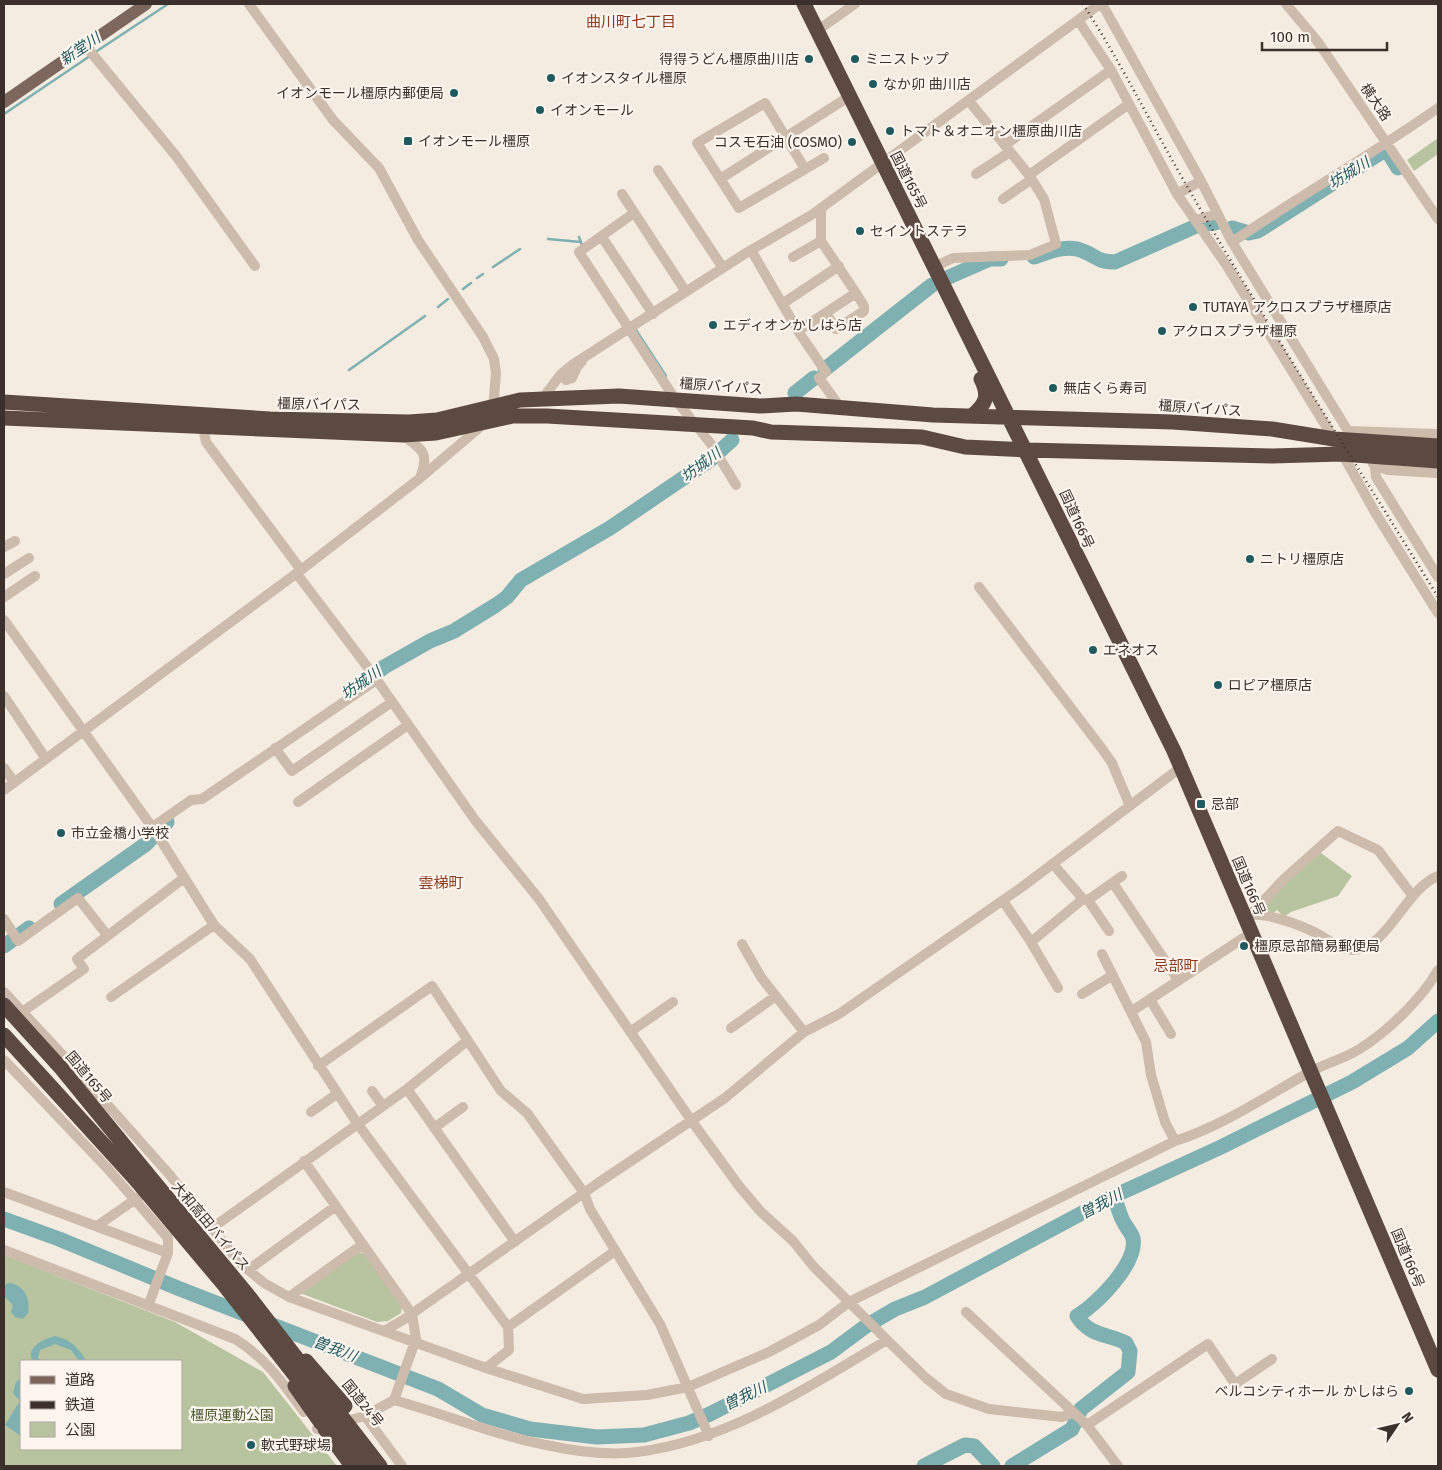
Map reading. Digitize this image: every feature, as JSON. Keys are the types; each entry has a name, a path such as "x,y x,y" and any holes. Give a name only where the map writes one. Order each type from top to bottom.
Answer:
{"highway":[{"name":"国道165号","path":"804,4 977,356 1026,450"},
{"path":"973,415 984,406 987,398 986,390 978,372 977,356"},
{"name":"橿原バイパス","path":"4,402 270,419 409,422 437,420 520,400 619,396 760,406 796,404 933,415 1173,422 1262,428 1438,446"},
{"path":"868,409 868,435"},
{"name":"橿原バイパス","path":"4,418 203,428 403,435 436,433 513,416 548,416 753,428 771,432 922,437 965,447 1272,456 1341,454 1374,461 1438,461"},
{"name":"国道166号","path":"1026,450 1180,768 1248,915 1251,933 1312,1071 1438,1370"},
{"name":"国道165号","path":"4,1005 35,1039 141,1176"},
{"name":"大和高田バイパス","path":"4,1018 141,1176 247,1294 380,1466"},
{"name":"大和高田バイパス","path":"4,1035 141,1176 366,1466"},
{"path":"7,1056 141,1176"},
{"path":"225,1286 352,1466"},
{"name":"国道24号","path":"247,1294 345,1406 392,1466"}],"main road":[{"path":"4,102 89,51 146,4"}],"street":[{"path":"4,790 299,572 419,479 488,421 494,405 496,373 494,359 483,337 422,246 379,168 334,120 249,4"},
{"path":"818,30 855,4"},
{"path":"542,399 561,374 723,268 821,208 1101,4 1202,181 1232,241 1344,437 1341,454 1438,613"},
{"name":"横大路","path":"1286,4 1318,42 1438,220"},
{"path":"1078,20 1111,70 1177,194 1344,437"},
{"path":"89,51 176,156 255,266"},
{"path":"976,174 1007,148 1111,70"},
{"path":"720,179 850,96"},
{"path":"934,266 952,258 1030,255 1056,244 1044,199 1030,177 969,101"},
{"path":"805,169 765,103 697,143 738,208 824,158"},
{"path":"1003,199 1129,104"},
{"path":"1232,241 1387,144 1438,108"},
{"path":"658,170 723,268"},
{"path":"1177,194 1202,181"},
{"path":"622,194 686,292"},
{"path":"821,208 821,240 864,306 864,311 836,329 826,313"},
{"path":"634,213 582,250 633,327 675,399 698,426 736,485"},
{"path":"1196,220 1217,214"},
{"path":"602,237 653,314"},
{"path":"793,258 821,240"},
{"path":"752,250 798,331 826,372 819,378 840,407"},
{"path":"782,304 839,266"},
{"path":"798,331 856,293"},
{"path":"203,428 206,442 475,820 539,899 691,1120 739,1186 761,1212 793,1240 813,1266 887,1340 926,1378 946,1394 989,1409 1062,1417 1072,1414"},
{"path":"1344,437 1438,434"},
{"path":"403,435 421,448 424,456 424,466 419,479"},
{"path":"1374,461 1388,470 1438,473"},
{"path":"1374,461 1378,482 1438,577"},
{"path":"4,548 15,541"},
{"path":"4,574 29,558"},
{"path":"4,597 35,576"},
{"path":"979,587 1112,763 1130,806"},
{"path":"4,620 154,831 214,925 250,958 318,1066 357,1123 508,1327 509,1350 486,1368"},
{"path":"154,831 374,677"},
{"path":"4,696 46,759"},
{"path":"275,748 292,771 392,702"},
{"path":"298,802 408,725"},
{"path":"4,768 14,782"},
{"path":"384,1331 394,1327 584,1193 725,1098 804,1032 839,1014 1002,901 1180,768"},
{"path":"1248,915 1284,879 1338,831 1378,850 1412,895"},
{"path":"1053,864 1109,931"},
{"path":"1031,942 1085,900 1122,876"},
{"path":"1248,915 1312,931 1337,945 1354,950 1367,945 1386,930 1412,895 1424,883 1438,876"},
{"path":"22,1012 84,969 77,959 184,878"},
{"path":"1112,883 1178,980"},
{"path":"4,919 18,941 78,898 107,935"},
{"path":"1002,901 1031,942 1058,988"},
{"path":"111,997 214,925"},
{"path":"1132,1011 1151,1001 1178,980 1251,933"},
{"path":"742,944 776,996 804,1032"},
{"path":"1102,954 1146,1042 1151,1076 1166,1122 1175,1141"},
{"path":"4,992 81,1075 168,1174 248,1270 264,1283 289,1297 384,1331 414,1346 583,1399 689,1391 769,1352 853,1306 1175,1141 1198,1133 1312,1071 1344,1058 1373,1039 1414,1003 1426,991 1438,970"},
{"path":"1082,994 1113,975"},
{"path":"318,1066 432,986 501,1091 527,1113 584,1193 590,1209 660,1324 709,1436"},
{"path":"731,1028 776,996"},
{"path":"1151,1001 1171,1034"},
{"path":"630,1032 673,1002"},
{"path":"212,1228 407,1089 467,1041"},
{"path":"7,1056 168,1238 167,1255 149,1304"},
{"path":"407,1089 515,1242"},
{"path":"372,1091 383,1106"},
{"path":"312,1112 337,1094"},
{"path":"434,1128 462,1107"},
{"path":"304,1161 412,1314 414,1346 394,1399 365,1416 317,1429"},
{"path":"97,1226 168,1174"},
{"path":"4,1192 97,1226 167,1255"},
{"path":"248,1270 336,1206"},
{"path":"289,1297 363,1244"},
{"path":"4,1250 149,1304 235,1339 252,1349 275,1372 345,1466"},
{"path":"508,1327 615,1250"},
{"path":"966,1312 1072,1414 1087,1425 1118,1466"},
{"path":"394,1399 509,1437 547,1446 590,1451 635,1452 677,1445 709,1436 809,1386 887,1340"},
{"path":"1087,1425 1154,1382 1208,1344 1235,1384 1272,1359"},
{"path":"365,1416 402,1466"}],"green space":[{"path":"1438,138 1438,154 1414,171 1407,160"},
{"path":"1313,847 1352,876 1338,896 1291,912 1284,917 1277,910 1271,915 1259,901"},
{"path":"357,1252 364,1253 402,1306 401,1313 388,1321 377,1322 300,1293"},
{"name":"橿原運動公園","path":"4,1255 175,1322 263,1372 337,1466 4,1466"}],"water":[{"path":"8,1283 18,1286 25,1293 29,1308 28,1313 23,1319 15,1317 11,1312 13,1305 4,1296 4,1286"},
{"path":"55,1336 65,1339 74,1345 85,1360 78,1360 71,1350 55,1344 40,1350 38,1358 41,1360 32,1360 32,1351 37,1344"},
{"path":"20,1379 20,1401 13,1393 16,1382"},
{"path":"20,1401 20,1435 5,1425"}],"waterway":[{"name":"新堂川","path":"94,53 168,4"},
{"name":"新堂川","path":"4,114 90,56"},
{"name":"坊城川","path":"1232,228 1249,233 1258,231 1382,152 1388,152 1398,168"},
{"name":"坊城川","path":"1205,224 1215,223"},
{"name":"坊城川","path":"1034,257 1071,248 1083,251 1101,260 1115,262 1194,227"},
{"path":"579,237 582,245"},
{"path":"548,239 581,242"},
{"path":"493,267 520,249"},
{"name":"坊城川","path":"949,277 990,259 1001,259"},
{"path":"477,278 483,274"},
{"path":"463,289 471,283"},
{"name":"坊城川","path":"825,369 932,285"},
{"path":"438,307 448,299"},
{"path":"349,370 425,316"},
{"path":"636,330 666,376"},
{"name":"坊城川","path":"795,393 814,378"},
{"name":"坊城川","path":"361,685 384,667 430,641 454,631 496,605 507,597 521,580 610,528 710,460 732,440"},
{"name":"坊城川","path":"61,904 146,844 167,822"},
{"name":"坊城川","path":"4,946 29,928"},
{"name":"曽我川","path":"4,1219 438,1389 482,1415 530,1429 597,1437 644,1435 689,1423 710,1414 831,1352 866,1326 895,1309 925,1297 1114,1196 1219,1148 1352,1082 1408,1048 1438,1021"},
{"path":"1012,1466 1072,1429 1081,1409 1128,1372 1130,1351 1126,1343 1093,1331 1082,1323 1077,1316 1105,1293 1123,1271 1133,1248 1133,1238 1124,1223 1114,1196"},
{"path":"924,1466 965,1445 974,1446 993,1466"}],"railway":[{"path":"1083,4 1110,47 1184,181 1246,286 1438,597"}],"place":[{"name":"得得うどん橿原曲川店","path":"809,59"},
{"name":"ミニストップ","path":"855,59"},
{"name":"イオンスタイル橿原","path":"551,78"},
{"name":"なか卯 曲川店","path":"873,84"},
{"name":"イオンモール橿原内郵便局","path":"454,93"},
{"name":"イオンモール","path":"540,110"},
{"name":"トマト＆オニオン橿原曲川店","path":"890,131"},
{"name":"イオンモール橿原","path":"408,141"},
{"name":"コスモ石油 (COSMO)","path":"852,142"},
{"name":"セイントステラ","path":"860,231"},
{"name":"TUTAYA アクロスプラザ橿原店","path":"1193,307"},
{"name":"エディオンかしはら店","path":"713,325"},
{"name":"アクロスプラザ橿原","path":"1162,331"},
{"name":"無店くら寿司","path":"1053,388"},
{"name":"ニトリ橿原店","path":"1250,559"},
{"name":"エネオス","path":"1093,650"},
{"name":"ロピア橿原店","path":"1218,685"},
{"name":"忌部","path":"1201,804"},
{"name":"市立金橋小学校","path":"61,833"},
{"name":"橿原忌部簡易郵便局","path":"1244,946"},
{"name":"ベルコシティホール かしはら","path":"1409,1391"},
{"name":"軟式野球場","path":"251,1445"}],"district":[{"name":"曲川町七丁目","path":"631,22"},
{"name":"雲梯町","path":"441,883"},
{"name":"忌部町","path":"1176,966"}]}
